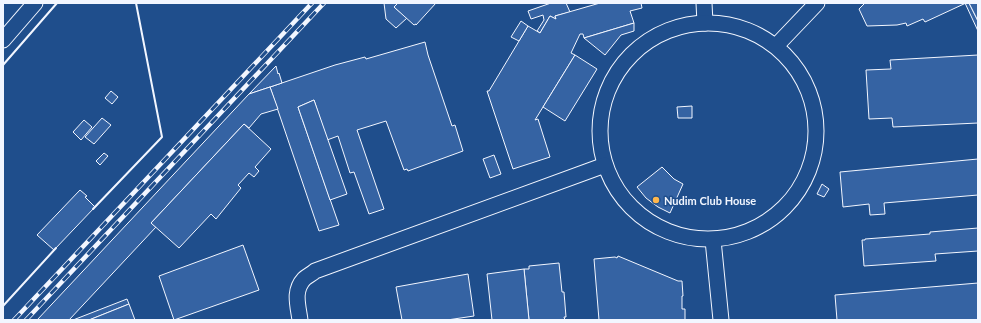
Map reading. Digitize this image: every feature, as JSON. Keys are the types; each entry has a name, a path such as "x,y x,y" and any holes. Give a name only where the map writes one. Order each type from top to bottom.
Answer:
{"street":[{"path":"3,40 35,3"},
{"path":"704,3 705,23"},
{"path":"776,46 817,3"},
{"path":"705,23 721,23 736,26 764,38 776,46 790,59 801,74 815,109 817,128 816,146 812,165 794,198 776,216 750,232 713,240 693,239 673,234 655,226 638,215 624,200 613,184 605,165 600,143 600,121 604,99 613,78 626,60 643,45 662,33 683,26 705,23"},
{"path":"300,320 296,295 305,278 315,271 605,165"},
{"path":"713,240 721,320"}],"building":[{"path":"384,3 396,3 397,4 394,7 407,18 396,28 386,19"},
{"path":"396,3 436,3 416,25 414,25 394,7 397,4"},
{"path":"551,3 566,3 570,12 555,16 556,19 550,16 540,33 537,31 544,20 543,15 531,19 528,11"},
{"path":"600,3 641,3 642,8 630,11 634,23 584,38 583,34 580,34 571,53 575,55 535,120 538,119 550,157 513,169 487,91 489,91 528,26 540,33 550,16 556,19 555,16"},
{"path":"865,3 966,3 925,22 923,19 907,26 906,23 897,25 867,26 859,9"},
{"path":"965,3 969,3 978,21 978,31"},
{"path":"969,3 978,3 978,21"},
{"path":"521,21 528,26 519,41 511,37"},
{"path":"634,23 634,31 621,35 605,55 584,38"},
{"path":"425,42 452,126 455,125 463,151 408,171 407,169 404,170 386,121 357,130 384,209 369,214 354,172 350,173 338,136 327,140 314,100 298,107 339,225 319,231 270,87 335,65 365,57 366,59"},
{"path":"575,55 597,69 565,121 543,107"},
{"path":"978,55 978,123 893,127 892,118 869,119 866,70 891,69 890,60"},
{"path":"276,66 282,83 249,94"},
{"path":"270,87 278,109 261,114 249,128 244,124 151,223 156,227 69,320 37,320 249,94"},
{"path":"111,91 118,97 112,104 105,98"},
{"path":"314,100 347,194 330,200 298,107"},
{"path":"692,106 692,118 678,118 677,107"},
{"path":"102,118 111,125 94,144 85,137"},
{"path":"84,120 92,127 81,140 73,132"},
{"path":"244,124 271,149 255,167 259,171 254,177 249,173 238,185 241,188 216,219 211,214 179,248 151,223"},
{"path":"104,153 108,156 100,165 96,161"},
{"path":"494,155 501,174 490,178 483,159"},
{"path":"978,159 978,195 884,203 885,214 870,215 869,204 843,207 840,172"},
{"path":"662,167 674,179 683,184 670,213 658,207 646,198 637,187"},
{"path":"822,184 829,189 824,197 817,194"},
{"path":"80,190 87,196 85,197 95,207 54,250 37,235"},
{"path":"978,228 978,251 935,254 936,261 864,266 862,240 865,239 930,234 930,232"},
{"path":"243,245 259,290 174,320 159,276"},
{"path":"618,256 678,281 682,281 682,309 685,309 685,320 599,320 594,259 617,258"},
{"path":"559,263 562,292 564,292 565,320 529,320 524,269 529,269 529,266"},
{"path":"524,269 529,320 492,320 487,274"},
{"path":"468,274 474,316 447,320 402,320 396,287"},
{"path":"978,283 978,320 837,320 835,295"},
{"path":"127,299 129,304 89,320 73,320"},
{"path":"129,304 135,320 89,320"}],"railway":[{"path":"14,320 312,3"},
{"path":"26,320 324,3"}],"wall":[{"path":"3,65 57,3"},
{"path":"93,209 162,137 136,3"},
{"path":"3,306 56,248"}],"place":[{"name":"Nudim Club House","path":"656,200"}]}
